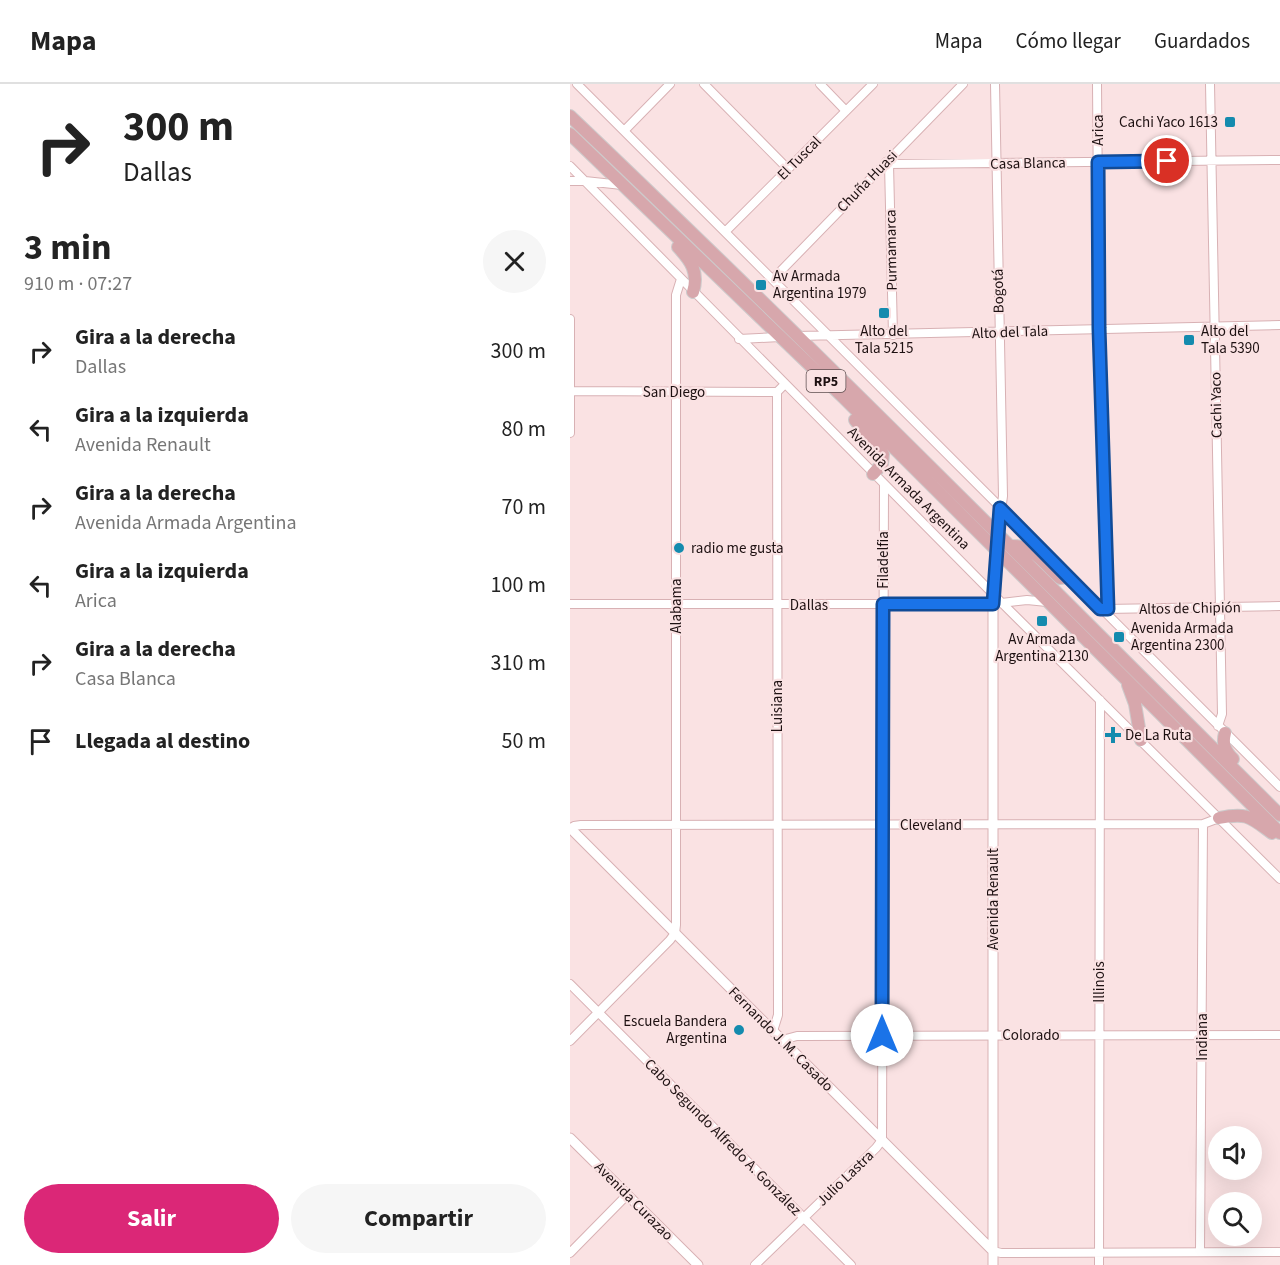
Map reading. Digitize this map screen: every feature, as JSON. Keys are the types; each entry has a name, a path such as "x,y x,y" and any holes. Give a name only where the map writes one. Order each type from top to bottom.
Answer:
{"main road":[{"name":"Avenida Armada Argentina","path":"570,116 1011,546 1279,814"},
{"name":"Avenida Armada Argentina","path":"570,134 844,398 1280,835"},
{"path":"652,213 657,225 693,267 696,276 693,292"},
{"path":"844,398 848,411 883,454 882,464 873,474"},
{"path":"1011,546 1023,547 1033,552 1060,578 1068,576"},
{"path":"1125,679 1135,704 1141,741"},
{"path":"1222,729 1223,741 1228,754 1262,790 1279,814"},
{"path":"1219,818 1237,814 1244,815 1280,835"}],"street":[{"path":"577,84 1280,787"},
{"path":"624,131 670,84"},
{"path":"704,84 788,169"},
{"path":"820,84 846,111"},
{"name":"El Tuscal","path":"725,232 873,84"},
{"name":"Chuña Huasi","path":"772,279 963,84"},
{"name":"Bogotá","path":"994,84 1003,496 998,534"},
{"name":"Arica","path":"1097,84 1104,609"},
{"name":"Cachi Yaco","path":"1210,84 1222,729"},
{"name":"Casa Blanca","path":"888,163 1280,160"},
{"name":"Purmamarca","path":"888,163 893,335"},
{"name":"Avenida Armada Argentina","path":"570,166 997,601 1280,879"},
{"path":"570,181 622,185"},
{"name":"Alabama","path":"675,933 676,295 681,279"},
{"path":"570,319 570,433"},
{"name":"Alto del Tala","path":"739,339 1280,325"},
{"path":"777,392 785,384"},
{"name":"San Diego","path":"570,391 777,392"},
{"name":"Luisiana","path":"773,1032 777,1015 777,392"},
{"name":"Filadelfia","path":"882,1140 884,484"},
{"name":"Avenida Renault","path":"993,1265 993,825 998,534"},
{"name":"Dallas","path":"570,604 777,605 1027,600 1047,602"},
{"name":"Altos de Chipión","path":"1104,609 1280,606"},
{"name":"Illinois","path":"1099,1265 1100,700"},
{"name":"Cleveland","path":"571,828 581,825 1203,824 1219,818"},
{"name":"Indiana","path":"1200,1251 1203,824"},
{"name":"Fernando J. M. Casado","path":"571,828 993,1251"},
{"path":"570,1041 675,933"},
{"name":"Cabo Segundo Alfredo A. González","path":"570,984 851,1265"},
{"name":"Colorado","path":"782,1040 797,1036 882,1035 1280,1035"},
{"name":"Avenida Curazao","path":"570,1137 698,1265"},
{"name":"Julio Lastra","path":"756,1265 882,1140"},
{"path":"570,1253 627,1195"},
{"path":"993,1251 1001,1253 1280,1252"}],"place":[{"name":"Cachi Yaco 1613","path":"1230,122"},
{"name":"Av Armada Argentina 1979","path":"761,285"},
{"name":"Alto del Tala 5215","path":"884,313"},
{"name":"Alto del Tala 5390","path":"1189,340"},
{"name":"radio me gusta","path":"679,548"},
{"name":"Av Armada Argentina 2130","path":"1042,621"},
{"name":"Avenida Armada Argentina 2300","path":"1119,637"},
{"name":"De La Ruta","path":"1113,735"},
{"name":"Escuela Bandera Argentina","path":"739,1030"}],"route":[{"path":"882,1035 883,604 993,604 1000,508 1100,609 1108,609 1099,328 1098,162 1167,161"}]}
